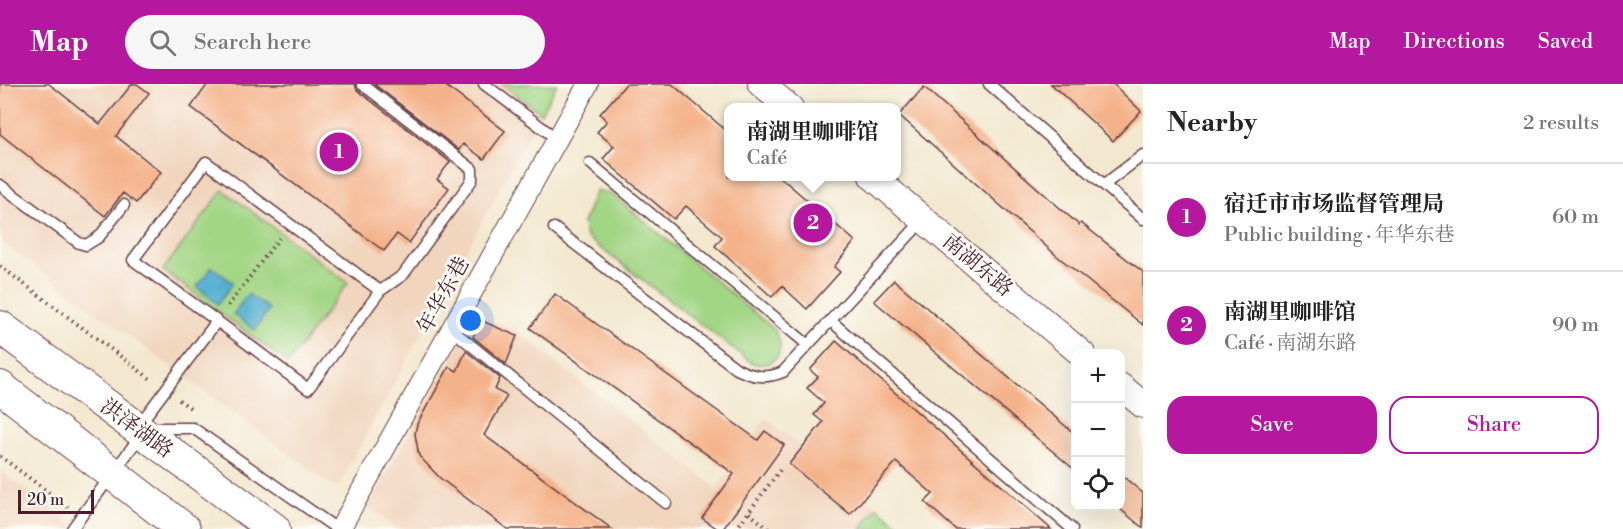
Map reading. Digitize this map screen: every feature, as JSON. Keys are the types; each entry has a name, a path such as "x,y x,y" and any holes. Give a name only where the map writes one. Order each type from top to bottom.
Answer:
{"main road":[{"name":"洪泽湖路","path":"0,327 274,529"},
{"path":"0,387 184,529"}],"street":[{"name":"年华东巷","path":"338,529 588,84"},
{"path":"761,84 784,103"},
{"name":"南湖东路","path":"878,181 1076,349"},
{"path":"1125,390 1143,405"}],"lane":[{"path":"362,84 472,169 472,180 404,275 380,291 308,389 133,260 206,162 380,291"},
{"path":"484,84 557,138"},
{"path":"989,84 1143,219"},
{"path":"1105,184 1143,155"},
{"path":"590,163 808,345"},
{"path":"0,185 79,243 86,244 99,237 124,206"},
{"path":"554,228 737,369 750,375 769,378 783,372 924,219"},
{"path":"72,529 216,321"},
{"path":"831,321 1072,529"},
{"path":"451,329 666,503"},
{"path":"140,430 193,428 338,529"}],"path":[{"path":"216,321 289,224"},
{"path":"0,456 81,517"},
{"path":"736,529 780,471"},
{"path":"749,513 769,529"}],"shaded area":[{"path":"0,84 502,84 541,113 337,489 0,241"},
{"path":"477,314 517,332 717,488 766,418 904,529 396,529 368,507"},
{"path":"0,470 79,529 0,529"}],"green space":[{"path":"502,84 557,84 541,113"},
{"path":"223,190 348,283 288,363 163,270"},
{"path":"596,190 613,195 774,329 780,344 778,356 768,363 752,363 586,237 583,223"},
{"path":"877,507 904,529 861,529"}],"water":[{"path":"212,267 233,283 218,304 197,287"},
{"path":"248,294 269,309 255,330 233,314"}],"building":[{"path":"0,84 49,84 100,124 132,84 137,84 149,93 116,136 161,172 136,203 123,193 105,216 0,134"},
{"path":"208,84 355,84 357,90 450,162 437,179 449,188 409,243 397,234 384,251 191,107"},
{"path":"374,84 443,84 505,131 484,159 463,144 459,150"},
{"path":"626,84 672,84 724,129 724,181 785,181 855,241 834,267 840,272 807,309 782,286 772,297 715,246 722,237 686,206 674,219 603,159 614,146 597,132 607,121 600,114"},
{"path":"1051,84 1113,84 1141,111 1113,141"},
{"path":"924,87 1079,225 1081,223 1143,272 1143,325 1057,256 901,117 901,113"},
{"path":"894,280 1071,431 1071,467 874,301"},
{"path":"555,294 758,440 765,431 784,445 723,529 718,529 702,518 734,474 530,328"},
{"path":"480,320 517,336 506,364 473,337"},
{"path":"836,341 1051,529 955,529 925,502 933,494 896,462 850,514 789,464 823,422 814,415 824,403 807,388 818,377 810,370"},
{"path":"466,351 500,378 495,390 507,396 484,435 612,529 507,529 440,478 419,456 415,434 417,424 449,367 457,371"},
{"path":"1125,478 1143,493 1143,528 1122,511 1125,511"}],"place":[{"name":"宿迁市市场监督管理局","path":"339,152"},
{"name":"南湖里咖啡馆","path":"813,223"}]}
